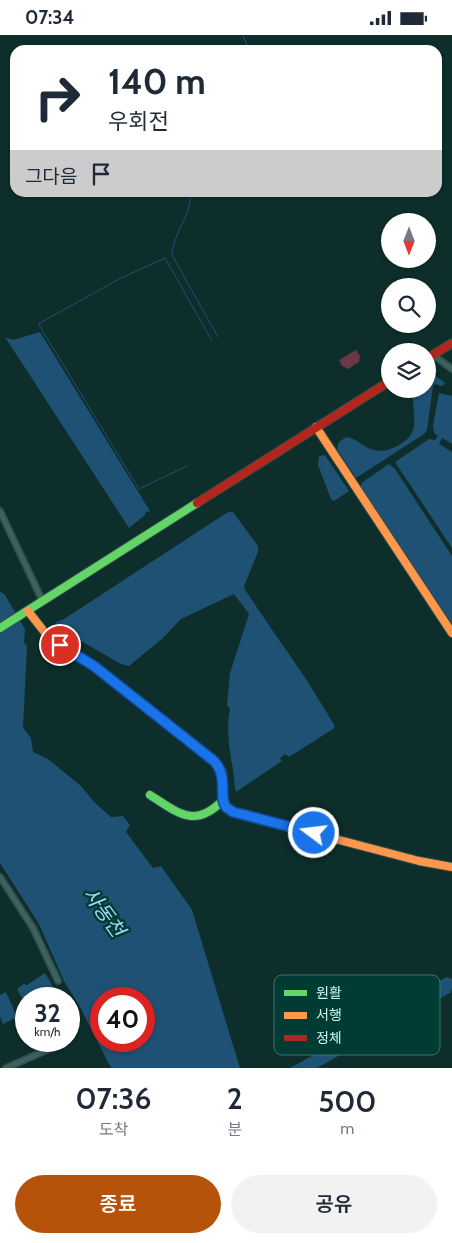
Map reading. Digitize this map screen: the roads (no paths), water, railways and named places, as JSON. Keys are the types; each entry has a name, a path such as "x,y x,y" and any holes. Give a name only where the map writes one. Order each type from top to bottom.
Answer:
{"street":[{"path":"436,352 452,343"},
{"path":"436,360 452,369"},
{"path":"0,628 381,387"},
{"path":"316,427 452,633"},
{"path":"0,511 43,602"},
{"path":"28,611 50,639 94,666 214,761 222,772 226,807 233,812 419,861 452,867"},
{"path":"150,795 181,814 190,816 200,816 209,813 224,799"},
{"path":"0,877 33,927 58,981"},
{"path":"6,1068 42,1052"}],"water":[{"path":"40,332 150,511 146,512 129,528 5,337 13,340"},
{"path":"436,376 445,383 442,386 436,384"},
{"path":"439,393 452,396 452,444 442,438 439,444 452,452 452,548 395,462 429,439 435,440 438,436 434,433 433,425"},
{"path":"413,398 431,398 427,430 424,434 356,478 338,451 339,442 346,437 374,450 380,451 393,448 407,439 412,433 414,420"},
{"path":"325,455 349,491 334,501 331,499 318,465 319,456"},
{"path":"389,464 395,469 452,556 452,625 361,489 361,484 364,481"},
{"path":"228,512 233,512 258,546 258,552 244,586 245,590 306,679 335,726 289,757 285,754 280,758 282,761 236,792 228,738 230,709 227,705 230,673 249,614 234,594 181,619 163,638 129,666 121,664 55,626 56,622 64,619"},
{"name":"사동천","path":"0,591 5,595 25,629 24,643 27,646 23,728 31,738 33,752 48,759 81,786 94,802 111,817 123,816 130,825 126,832 153,868 161,866 192,910 240,1068 111,1068 103,1052 155,1052 155,987 90,987 90,1027 80,1007 80,987 68,987 39,924 0,863"},
{"path":"45,973 52,987 20,987 24,984 27,985"},
{"path":"446,977 452,979 450,993 440,999 440,981"},
{"path":"6,992 15,1012 15,1018 3,1024 0,1017 0,995"},
{"path":"314,1055 340,1055 317,1068 290,1068"}],"waterway":[{"path":"243,35 247,45"},
{"path":"191,197 188,210 175,240 172,255 218,337"},
{"path":"187,466 139,489 39,325 121,278 165,258 212,341"}]}
